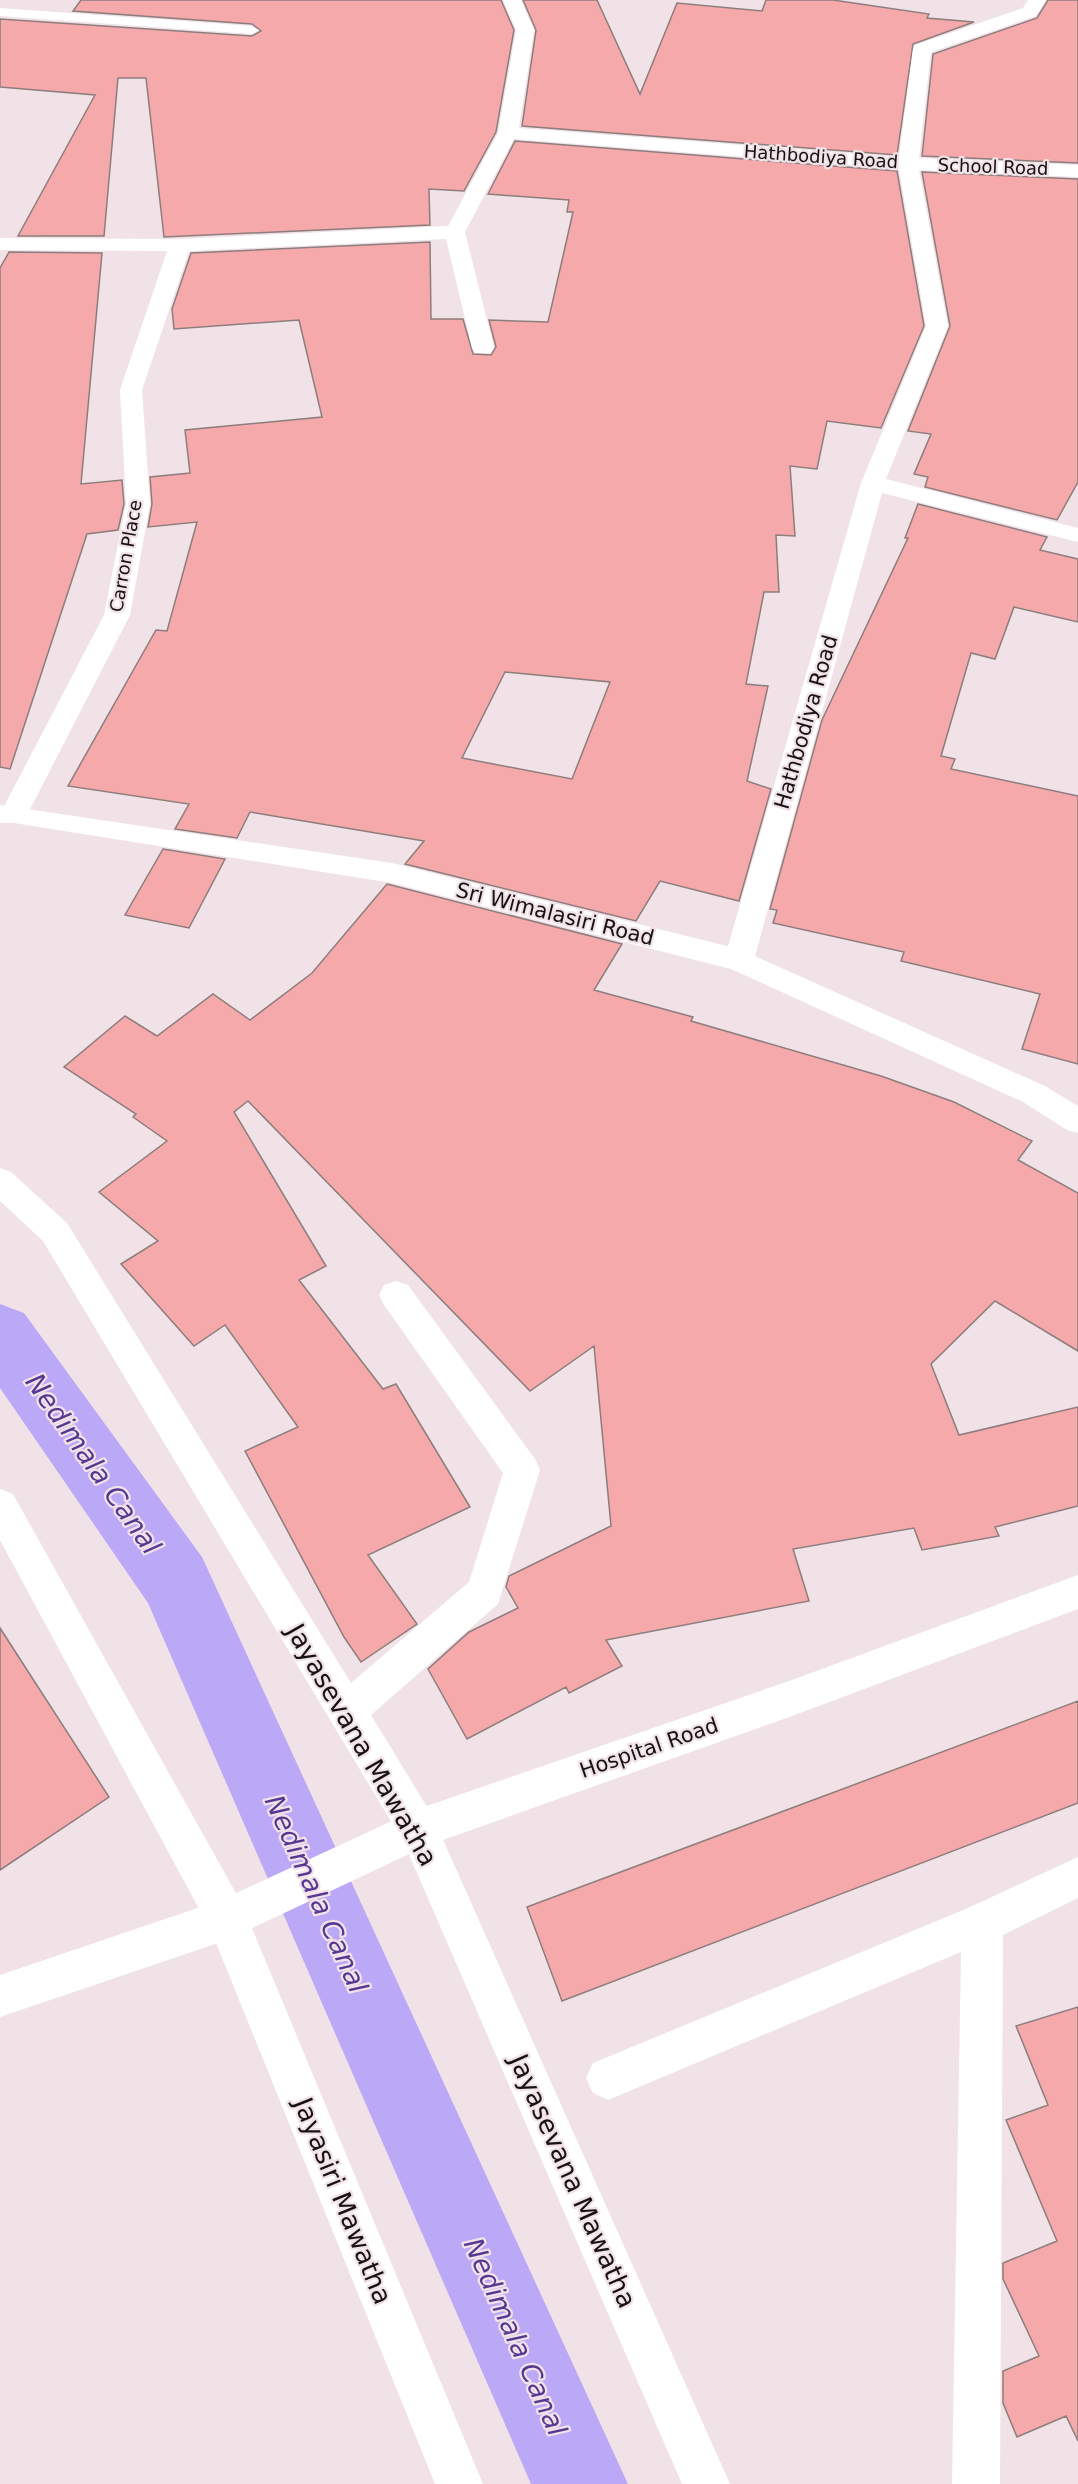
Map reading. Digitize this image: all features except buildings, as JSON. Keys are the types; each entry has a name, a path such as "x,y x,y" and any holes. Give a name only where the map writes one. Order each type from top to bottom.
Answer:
{"street":[{"path":"483,348 455,232 508,133 525,30 512,0"},
{"path":"908,164 922,50 1030,12 1037,0"},
{"name":"Hathbodiya Road","path":"508,133 908,164 937,326 873,483 739,960"},
{"name":"School Road","path":"908,164 1078,171"},
{"path":"0,244 180,245 455,232"},
{"name":"Carron Place","path":"7,814 117,615 138,504 131,390 180,245"},
{"path":"873,483 1078,535"},
{"name":"Sri Wimalasiri Road","path":"7,814 392,873 739,960 1034,1094 1078,1121"},
{"name":"Jayasevana Mawatha","path":"0,1181 55,1232 417,1829 706,2484"},
{"path":"345,1713 485,1592 522,1470 396,1295"},
{"name":"Jayasiri Mawatha","path":"0,1505 227,1919 459,2484"},
{"name":"Hospital Road","path":"0,1996 227,1919 417,1829 792,1698 1078,1592"},
{"path":"608,2078 982,1923 1078,1877"},
{"path":"976,2484 982,1923"}],"lane":[{"path":"0,12 252,30"}],"waterway":[{"name":"Nedimala Canal","path":"0,1333 176,1581 580,2484"}]}
